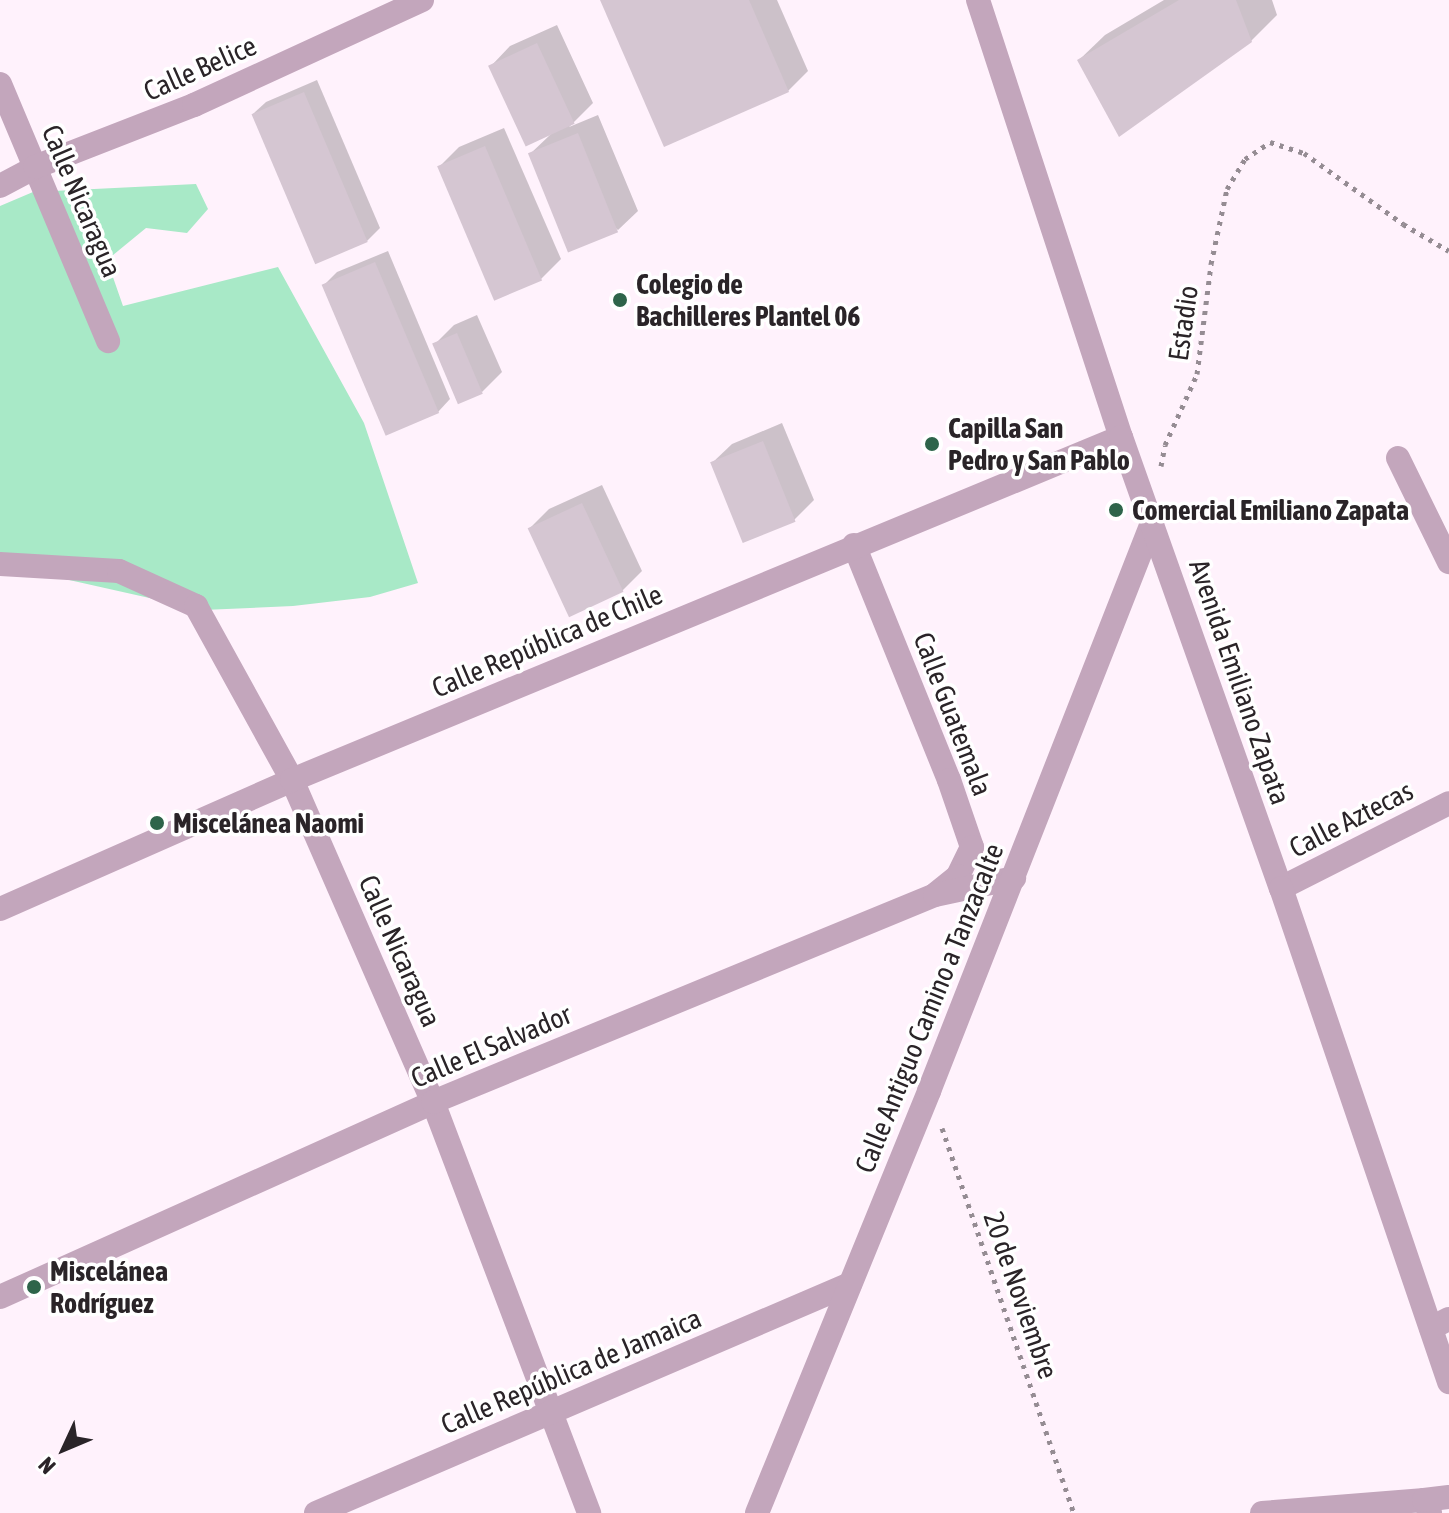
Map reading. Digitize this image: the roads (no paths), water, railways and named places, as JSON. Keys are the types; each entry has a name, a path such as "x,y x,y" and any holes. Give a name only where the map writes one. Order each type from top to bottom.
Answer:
{"street":[{"name":"Calle Belice","path":"0,186 35,167 194,105 422,0"},
{"name":"Avenida Emiliano Zapata","path":"983,3 1121,437 1440,1324 1449,1382"},
{"name":"Calle Nicaragua","path":"0,84 108,341"},
{"name":"Calle República de Chile","path":"0,909 292,780 1121,437"},
{"path":"1398,458 1449,562"},
{"name":"Calle Antiguo Camino a Tanzacalte","path":"757,1513 1014,878 1152,523"},
{"name":"Calle Guatemala","path":"854,545 949,780 972,847 958,876 935,895"},
{"name":"Calle Nicaragua","path":"0,564 119,571 196,606 292,780 433,1102 589,1513"},
{"name":"Calle Aztecas","path":"1281,888 1449,803"},
{"name":"Calle El Salvador","path":"0,1297 433,1102 935,895 1014,878"},
{"name":"Calle República de Jamaica","path":"316,1513 850,1284"},
{"path":"1262,1513 1427,1506 1449,1497"}],"place":[{"name":"Colegio de Bachilleres Plantel 06","path":"620,300"},
{"name":"Capilla San Pedro y San Pablo","path":"932,444"},
{"name":"Comercial Emiliano Zapata","path":"1116,510"},
{"name":"Miscelánea Naomi","path":"157,823"},
{"name":"Miscelánea Rodríguez","path":"34,1287"}]}
